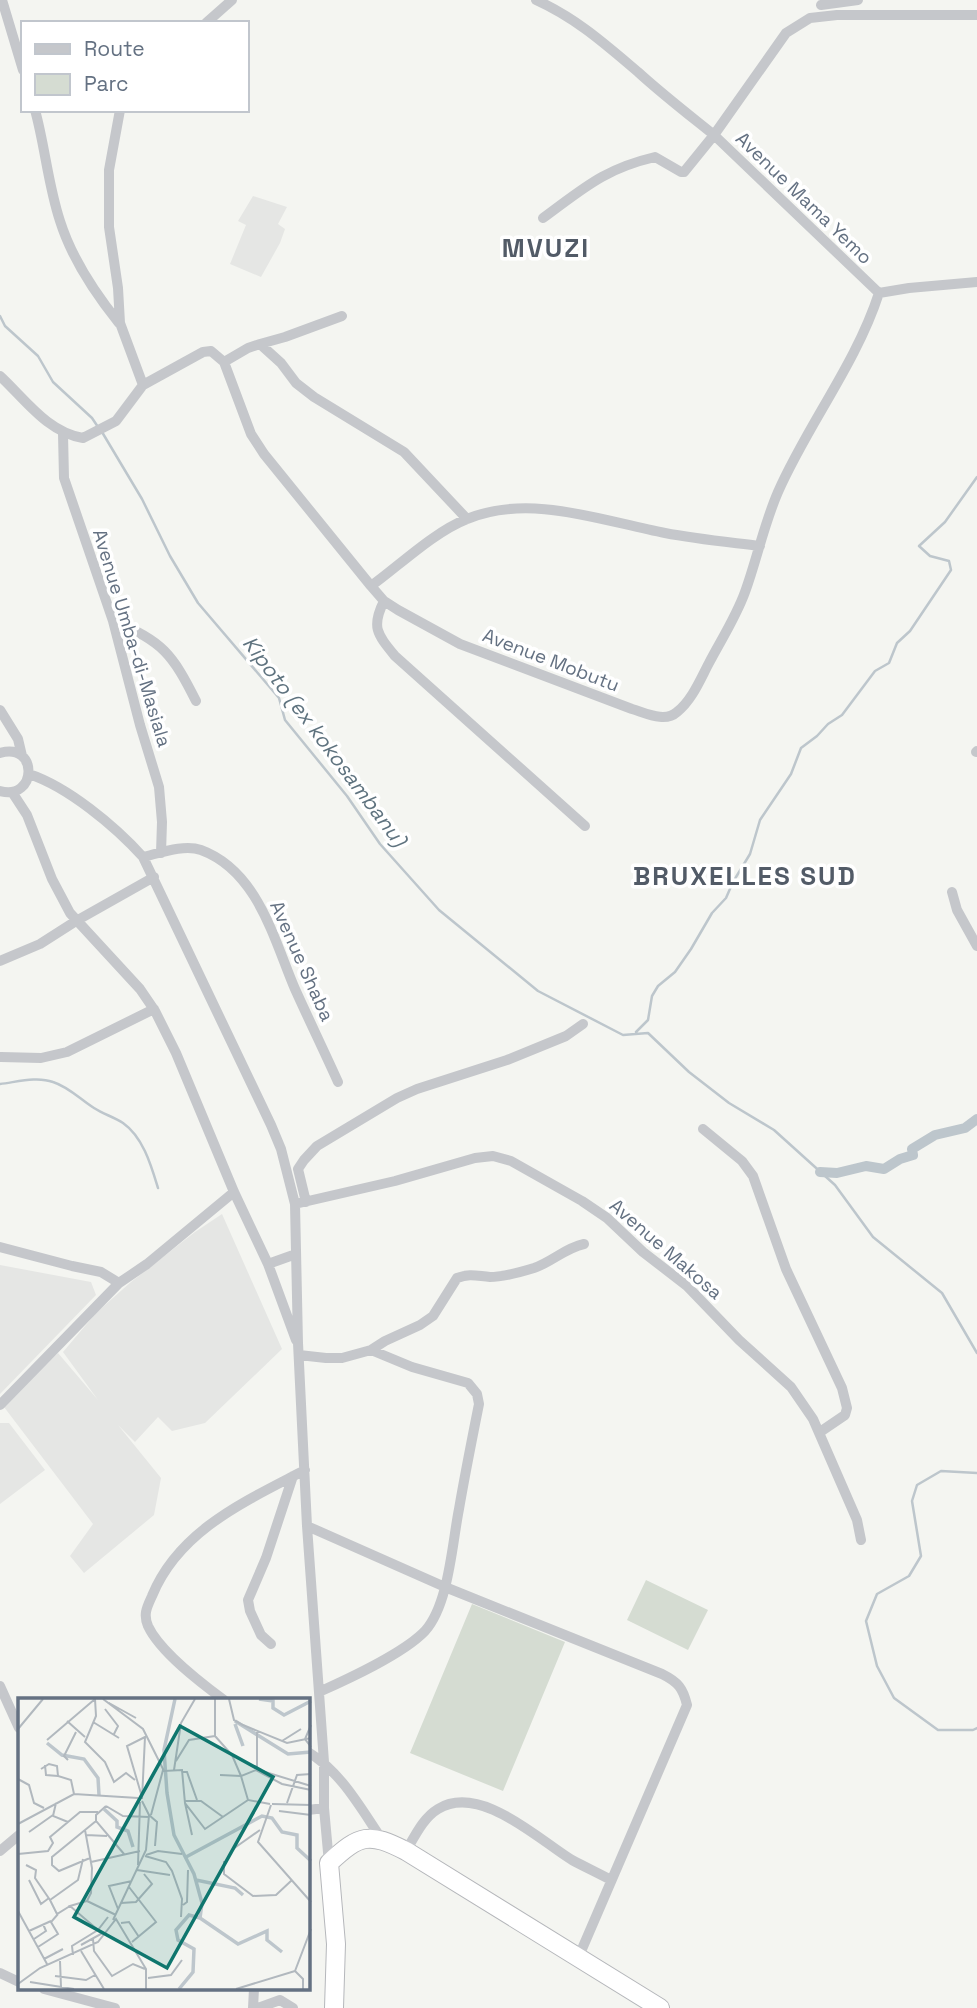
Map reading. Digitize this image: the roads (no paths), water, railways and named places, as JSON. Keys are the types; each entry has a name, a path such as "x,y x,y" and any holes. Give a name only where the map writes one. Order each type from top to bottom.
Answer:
{"highway":[{"path":"334,2008 336,1944 330,1863 351,1844 364,1839 381,1838 579,1956 660,2008"}],"street":[{"path":"2,0 21,63"},
{"path":"208,21 232,0"},
{"path":"536,0 578,22 601,39 713,135 684,172 655,158 627,164 604,174 543,218"},
{"path":"818,16 822,2 858,0"},
{"name":"Avenue Mama Yemo","path":"879,293 713,135 786,33 795,26 818,16 977,15"},
{"path":"34,112 66,238 97,295 120,323"},
{"path":"120,112 109,170 107,200 110,240 118,288 120,323 143,384"},
{"path":"879,293 977,282"},
{"name":"Avenue Mobutu","path":"224,362 251,433 264,454 384,601 460,644 632,709 653,716 670,717 688,700 736,612 777,494 871,319 879,293"},
{"path":"0,376 46,422 63,434 83,438 116,421 143,384 202,352 211,351 224,362 260,344 342,316"},
{"path":"260,344 305,390 404,452 467,519"},
{"name":"Avenue Umba-di-Masiala","path":"63,434 64,478 113,621 159,787 162,813 161,853"},
{"path":"371,586 444,532 467,519 504,509 530,507 635,525 664,533 760,546"},
{"path":"384,601 376,617 380,638 395,656 585,826"},
{"path":"113,621 144,635 163,649 177,665 196,701"},
{"path":"0,710 18,738 29,774 27,782 12,792 0,791"},
{"path":"0,743 5,752 22,755"},
{"path":"29,774 49,780 62,789 124,835 143,857 271,1125 301,1203"},
{"path":"12,792 27,815 59,895 76,921 140,989 154,1009 176,1053 234,1192 268,1264 298,1343"},
{"name":"Avenue Shaba","path":"143,857 180,849 201,850 236,874 252,893 265,916 338,1082"},
{"path":"0,961 40,944 154,877"},
{"path":"952,892 957,910 977,946"},
{"path":"1,1057 41,1058 67,1052 154,1009"},
{"path":"330,1863 324,1808 324,1762 307,1526 298,1343 296,1254 301,1203 298,1169 317,1146 407,1093 507,1060 566,1036 583,1024"},
{"path":"703,1129 742,1161 752,1176 786,1269 842,1388 847,1408 845,1415 820,1432"},
{"name":"Avenue Makosa","path":"301,1203 395,1181 475,1158 493,1156 511,1161 582,1201 607,1218 643,1252 687,1286 739,1340 791,1387 807,1407 820,1432 857,1520 861,1540"},
{"path":"0,1405 118,1283 147,1264 234,1192"},
{"path":"299,1355 342,1357 371,1350 420,1325 433,1315 457,1278 475,1274 502,1276 534,1268 569,1247 584,1244"},
{"path":"0,1247 101,1272 118,1283"},
{"path":"268,1264 296,1254"},
{"path":"318,1692 350,1678 396,1652 425,1631 434,1617 445,1587 479,1404 477,1394 468,1383 412,1367 371,1350"},
{"path":"222,1698 174,1659 148,1626 145,1611 157,1582 177,1555 199,1533 224,1513 305,1470"},
{"path":"271,1644 261,1635 248,1600 266,1558 293,1476"},
{"path":"307,1526 445,1587 662,1674 676,1681 684,1690 687,1705 579,1956"},
{"path":"0,1686 18,1726"},
{"path":"310,1753 324,1762 346,1788 381,1838"},
{"path":"406,1851 422,1824 436,1810 447,1804 484,1805 506,1816 573,1861 611,1880"},
{"path":"310,1810 324,1808"},
{"path":"0,1851 18,1836"},
{"path":"0,1973 18,1982"},
{"path":"48,1990 115,2008"},
{"path":"254,1990 256,2008 280,2000 293,2008"}],"waterway":[{"name":"Kipoto (ex kokosambanu)","path":"0,316 5,326 38,356 53,382 92,418 98,427"},
{"name":"Kipoto (ex kokosambanu)","path":"102,432 198,603 279,698 285,720 347,796 380,844 439,910 538,991 623,1035 648,1033 689,1072 729,1103 774,1130 835,1185 873,1237 942,1293 977,1353"},
{"path":"636,1032 648,1020 652,996 658,986 675,972 712,913 726,898 750,854 760,820 791,774 801,748 842,715 875,671 889,663 897,643 910,631 951,570 949,561 930,556 919,546 945,522 977,477"},
{"path":"0,1084 47,1080 70,1090 97,1110 123,1123 141,1144 158,1188"},
{"path":"820,1172 837,1173 866,1166 884,1169 913,1155 912,1149 935,1135 965,1128 977,1119"},
{"name":"Kipoto (ex kokosambanu)","path":"977,1473 941,1471 917,1485 912,1501 921,1556 909,1576 877,1594 866,1621 877,1666 894,1698 938,1730 977,1728"}],"district":[{"name":"MVUZI","path":"546,248"},
{"name":"BRUXELLES SUD","path":"745,876"}]}
